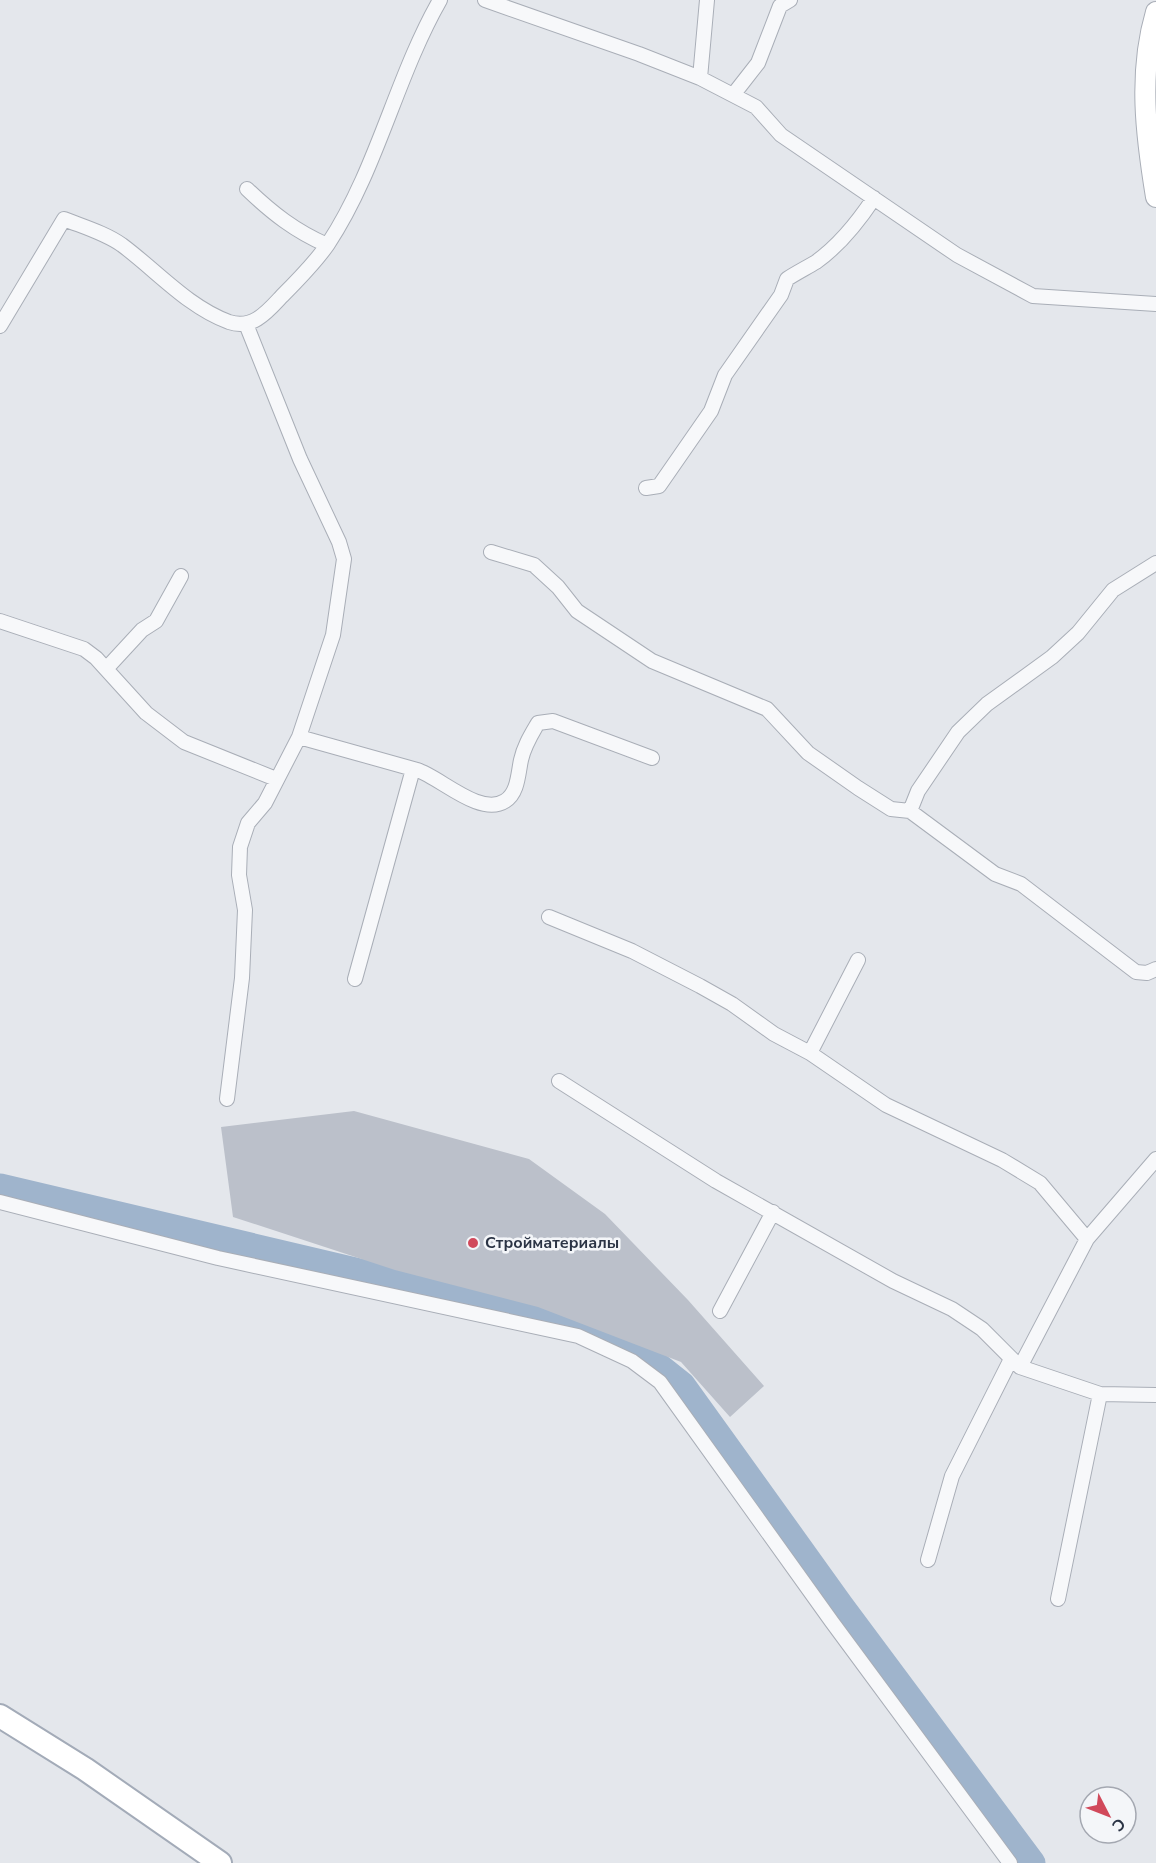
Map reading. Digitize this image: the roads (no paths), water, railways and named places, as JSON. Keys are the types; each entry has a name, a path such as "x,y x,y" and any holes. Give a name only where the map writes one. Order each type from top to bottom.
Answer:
{"main road":[{"path":"0,1716 85,1769 220,1863"}],"street":[{"path":"0,327 64,219 120,243 176,290 204,309 231,322 246,324 262,318 327,245 365,172 419,38 440,0"},
{"path":"485,0 700,78 756,107 781,135 957,255 1033,297 1156,304"},
{"path":"700,78 707,0"},
{"path":"733,95 758,63 780,6 790,0"},
{"path":"1156,12 1149,36 1144,99 1156,197"},
{"path":"247,189 273,215 300,233 327,245"},
{"path":"646,488 658,486 711,411 725,375 782,295 787,279 835,245 859,221 874,198"},
{"path":"227,1099 243,967 245,910 239,875 240,847 248,824 264,803 299,737 333,635 344,559 339,542 300,459 246,324"},
{"path":"491,552 534,566 558,586 577,611 642,655 767,709 808,753 858,788 891,809 910,811 995,874 1021,884 1136,972 1148,973 1156,969"},
{"path":"910,811 918,791 958,732 987,704 1053,657 1078,633 1113,590 1156,563"},
{"path":"106,669 142,630 156,621 181,576"},
{"path":"0,621 84,649 106,669 146,713 184,742 276,779"},
{"path":"299,737 412,769 469,799 493,804 505,801 517,784 528,739 538,723 553,721 652,758"},
{"path":"356,979 412,769"},
{"path":"549,917 632,951 690,981 732,1004 774,1034 810,1053 886,1105 1002,1160 1040,1183 1087,1239"},
{"path":"810,1053 858,960"},
{"path":"559,1081 716,1181 893,1281 952,1309 982,1329 1015,1363 1100,1394 1156,1395"},
{"path":"928,1560 952,1476 1015,1363 1087,1239 1156,1159"},
{"path":"0,1202 218,1258 578,1336 632,1361 660,1382 839,1632 1010,1863"},
{"path":"720,1311 773,1212"},
{"path":"1058,1599 1100,1394"}],"waterway":[{"path":"0,1187 491,1303 587,1329 638,1350 682,1385 840,1605 1032,1863"}],"place":[{"name":"Стройматериалы","path":"473,1243"}]}
